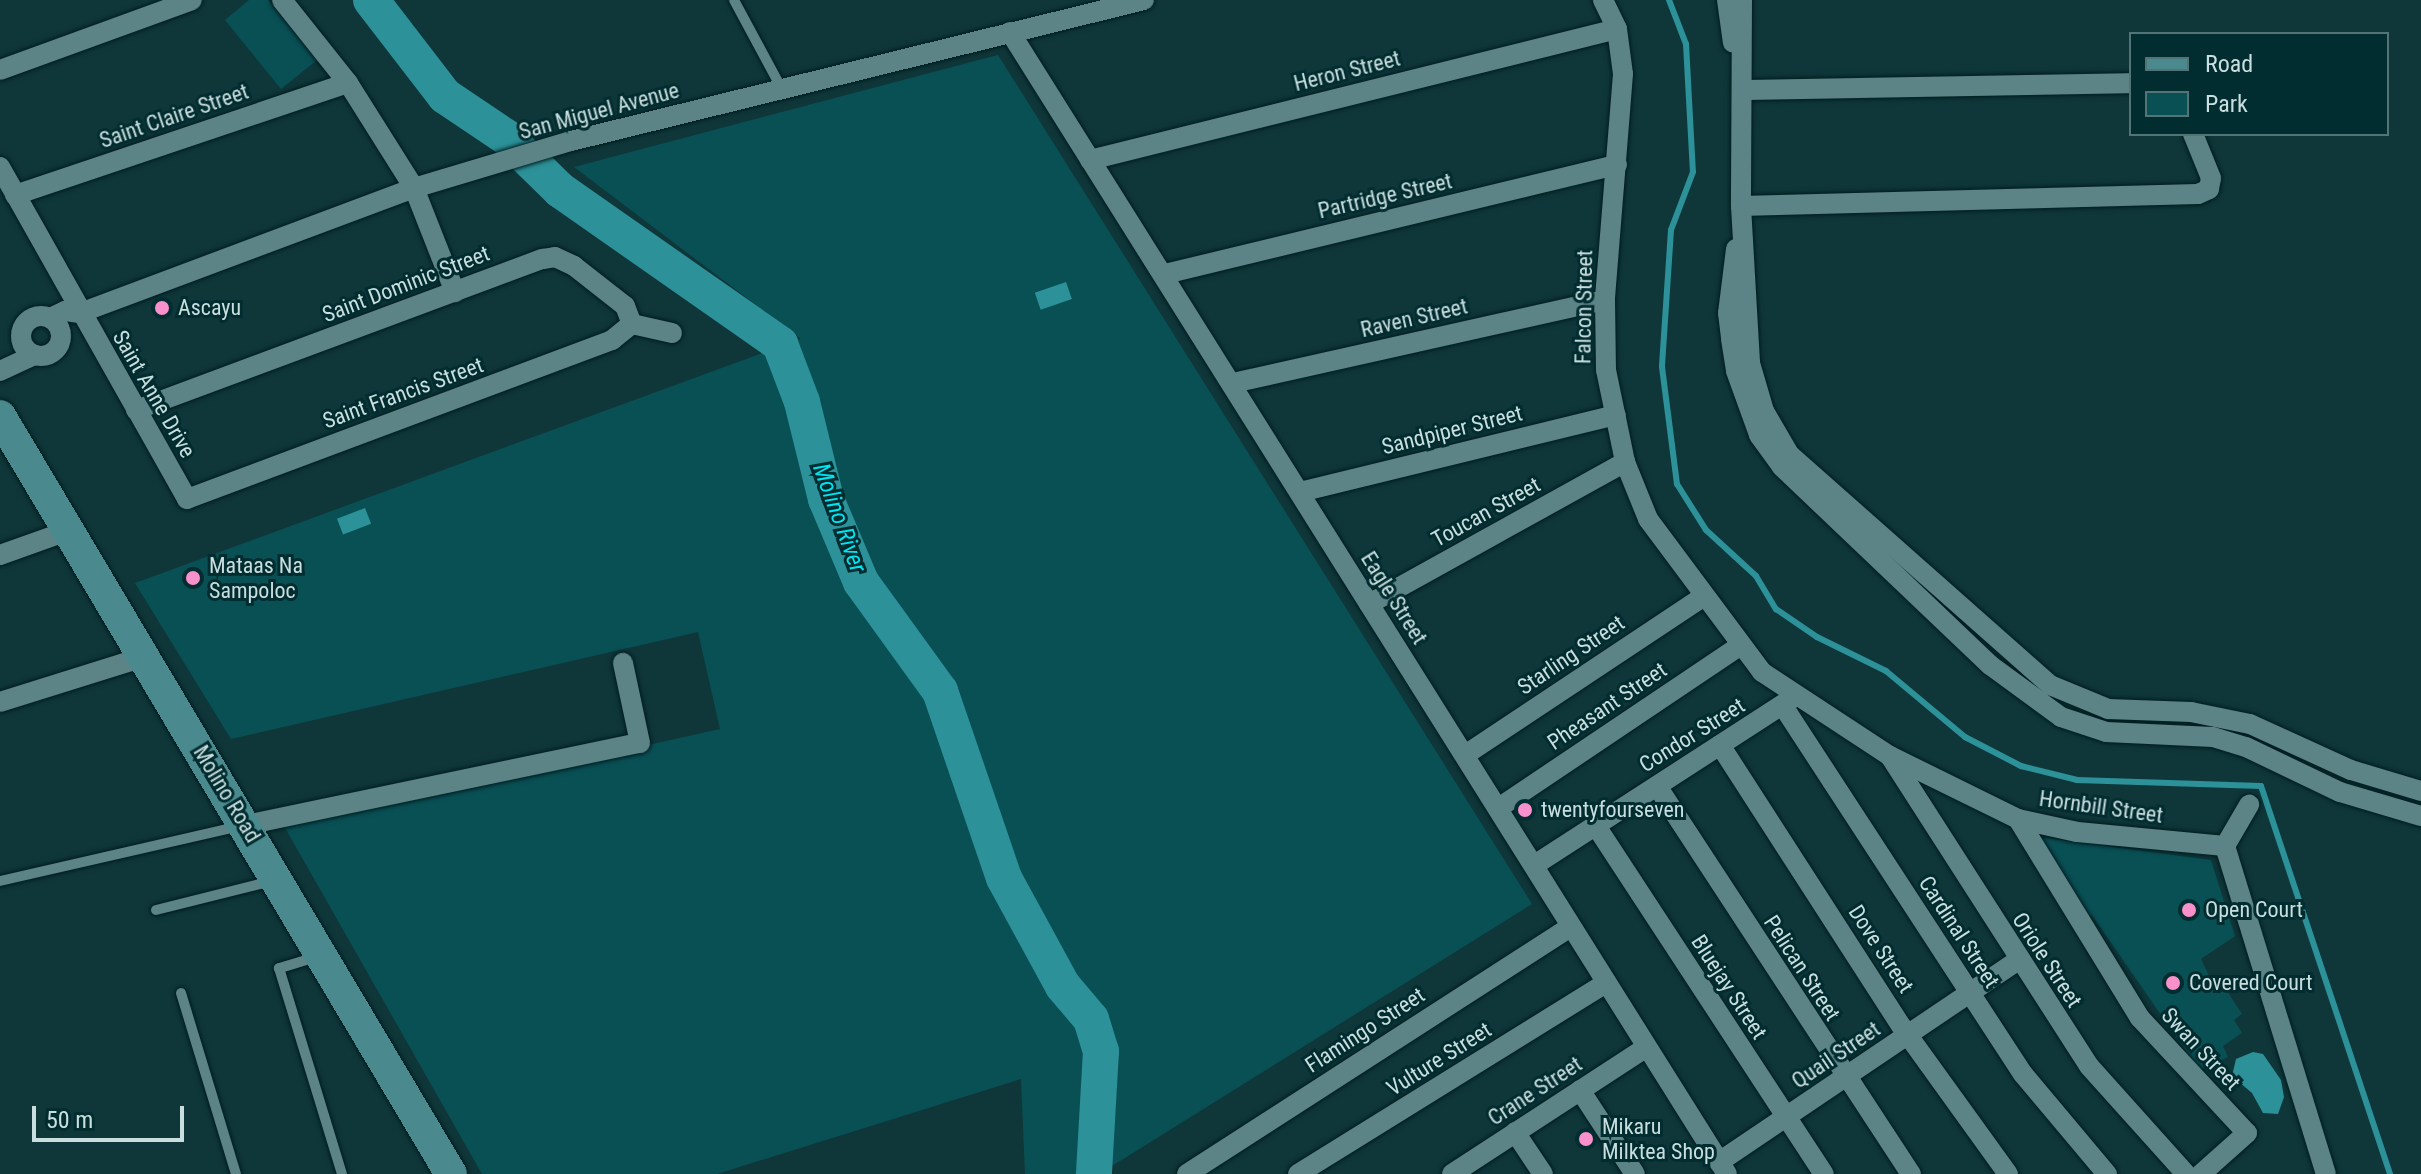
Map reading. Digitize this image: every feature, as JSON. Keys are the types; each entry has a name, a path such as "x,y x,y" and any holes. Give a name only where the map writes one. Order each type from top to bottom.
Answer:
{"main road":[{"name":"Molino Road","path":"0,416 451,1174"}],"street":[{"path":"0,70 192,0"},
{"path":"282,0 348,83 414,188 455,292"},
{"name":"San Miguel Avenue","path":"55,326 65,311 80,313 414,188 494,164 571,141 782,89 1014,40 1144,0"},
{"name":"Falcon Street","path":"1603,0 1617,29 1623,74 1605,300 1606,370 1625,462 1648,519 1704,596"},
{"path":"1727,0 1742,90"},
{"path":"1742,0 1741,206 1750,363 1764,411 1789,454 2027,670 2074,697 2108,709 2191,712 2250,724 2351,770 2421,791"},
{"name":"Heron Street","path":"1090,160 1617,29"},
{"name":"Eagle Street","path":"1014,40 1536,864 1604,984 1723,1168"},
{"name":"Saint Claire Street","path":"15,195 348,83"},
{"path":"1742,90 2129,83"},
{"path":"1741,206 2198,194 2209,189 2211,178 2194,136"},
{"name":"Partridge Street","path":"1165,274 1617,165"},
{"name":"Saint Anne Drive","path":"0,167 187,499"},
{"path":"1741,206 1728,313 1736,371 1759,435 1782,467 1990,665 2061,717 2106,732 2213,737 2246,747 2340,792 2421,816"},
{"name":"Saint Dominic Street","path":"136,410 555,257 625,306 632,324"},
{"name":"Raven Street","path":"1233,383 1605,300"},
{"path":"0,337 22,328 37,316 55,326 54,351 34,355 0,371"},
{"path":"632,324 672,333"},
{"name":"Saint Francis Street","path":"187,499 612,340 632,324"},
{"path":"22,328 21,341 34,355"},
{"name":"Sandpiper Street","path":"1300,492 1616,415"},
{"name":"Toucan Street","path":"1369,604 1625,462"},
{"path":"0,555 70,530"},
{"name":"Hornbill Street","path":"1704,596 1789,702 2018,819 2077,832 2225,846"},
{"name":"Starling Street","path":"1465,755 1704,596"},
{"name":"Pheasant Street","path":"1500,807 1741,645"},
{"path":"0,702 144,657"},
{"path":"246,825 640,743 623,663"},
{"name":"Condor Street","path":"1536,864 1789,702"},
{"name":"Cardinal Street","path":"1789,702 1969,991 2048,1109 2107,1174"},
{"name":"Dove Street","path":"1720,745 1908,1035 2008,1174"},
{"name":"Oriole Street","path":"1890,756 2018,960 2089,1066 2186,1174"},
{"name":"Pelican Street","path":"1657,786 1844,1078 1911,1174"},
{"path":"2249,805 2225,846 2326,1174"},
{"name":"Swan Street","path":"2018,819 2140,1018 2247,1133 2201,1174"},
{"name":"Bluejay Street","path":"1596,826 1824,1174"},
{"name":"Flamingo Street","path":"1187,1174 1570,927"},
{"name":"Quail Street","path":"1723,1168 1785,1118 2018,960"},
{"name":"Vulture Street","path":"1298,1174 1604,984"},
{"name":"Crane Street","path":"1460,1172 1515,1132 1645,1048"},
{"path":"1580,1090 1635,1174"},
{"path":"1515,1132 1543,1174"}],"lane":[{"path":"734,0 782,89"},
{"path":"0,881 246,825"},
{"path":"156,910 278,880"},
{"path":"322,955 279,968 342,1174"},
{"path":"181,993 236,1174"}],"green space":[{"path":"249,0 268,0 317,60 281,89 225,20"},
{"path":"998,55 1532,904 1112,1166 1112,1174 1025,1174 1021,1079 717,1174 482,1174 284,826 720,729 698,632 231,739 135,583 801,339 574,167"},
{"path":"2031,836 2211,860 2235,936 2201,959 2217,993 2227,991 2242,1014 2234,1020 2242,1033 2223,1046 2228,1057 2199,1070 2092,915 2085,918"}],"shaded area":[{"path":"1066,282 1072,299 1041,310 1035,293"},
{"path":"365,508 371,524 343,535 337,519"},
{"path":"2253,1052 2263,1054 2281,1080 2284,1097 2278,1114 2263,1113 2252,1093 2232,1076 2236,1059"}],"waterway":[{"name":"Molino River","path":"371,0 445,96 506,137 560,190 780,344 802,402 826,499 861,582 940,691 1004,878 1063,986 1091,1019 1101,1051 1094,1174"},
{"path":"1669,0 1686,44 1693,172 1671,230 1662,367 1677,484 1706,530 1756,576 1776,609 1817,637 1886,671 1965,737 2021,766 2077,780 2261,786 2390,1174"}],"place":[{"name":"Ascayu","path":"162,308"},
{"name":"Mataas Na Sampoloc","path":"193,578"},
{"name":"twentyfourseven","path":"1525,810"},
{"name":"Open Court","path":"2189,910"},
{"name":"Covered Court","path":"2173,983"},
{"name":"Mikaru Milktea Shop","path":"1586,1139"}]}
